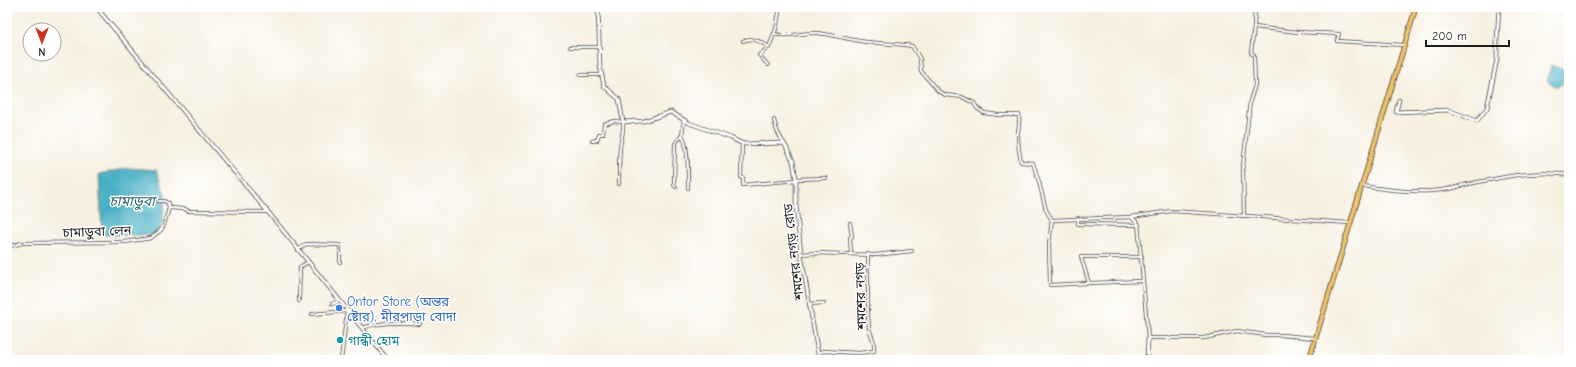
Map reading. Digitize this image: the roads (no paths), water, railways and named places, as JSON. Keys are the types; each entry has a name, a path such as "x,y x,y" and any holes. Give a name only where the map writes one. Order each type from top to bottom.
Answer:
{"highway":[{"path":"1309,360 1416,7"}],"street":[{"path":"96,7 268,212 332,295 339,301 388,360"},
{"path":"598,7 600,66 604,86 619,99 624,122 618,167 619,184"},
{"path":"768,64 759,55 769,47 774,34 780,7"},
{"path":"1244,216 1243,166 1250,101 1255,86 1254,55 1251,53 1255,7"},
{"path":"1399,100 1396,112 1448,110 1477,121 1487,108 1497,59 1499,7"},
{"path":"1254,27 1298,32 1339,34 1337,41 1405,45"},
{"path":"774,34 786,36 801,33 818,33 874,43 892,43 912,46 920,59 921,71 938,91 944,95 962,97 974,103 977,108 984,113 1019,115 1020,124 1018,134 1021,162 1033,163 1040,182 1046,210 1052,220 1049,244 1050,285 1142,281"},
{"path":"743,41 747,39 761,41 769,47"},
{"path":"570,46 600,47"},
{"path":"580,75 602,75"},
{"path":"592,140 597,140 599,134 603,134 604,124 614,121 644,121 671,112 689,123 742,143 783,143 776,131 774,120"},
{"path":"684,120 682,135 685,143 688,188"},
{"path":"676,187 674,185 675,144 682,135"},
{"path":"742,143 741,177 743,178 743,185 826,178"},
{"name":"শমশের নগড় রোড","path":"783,143 793,161 796,180 796,205 801,254 819,360"},
{"path":"1362,186 1432,191 1450,189 1467,184 1527,173 1558,173 1569,175"},
{"path":"158,201 168,203 169,208 185,209 188,211 268,212"},
{"name":"চামাডুবা লেন","path":"7,246 22,243 125,242 151,238 161,230 169,208"},
{"path":"1052,220 1131,217 1172,211 1351,223"},
{"path":"1131,217 1139,225 1142,257 1142,281 1148,338 1147,360"},
{"path":"1078,218 1078,224 1139,225"},
{"path":"850,223 852,236 850,238 851,254"},
{"path":"298,250 306,244 340,246 340,262"},
{"name":"শমশের নগড়","path":"801,254 868,254 912,252"},
{"name":"শমশের নগড়","path":"818,353 823,351 860,353 874,351 874,343 869,328 868,316 868,254"},
{"path":"1089,283 1081,257 1142,257"},
{"path":"299,301 300,267 308,262"},
{"path":"332,304 339,301"},
{"path":"809,304 824,303"},
{"path":"312,314 347,311"},
{"path":"341,360 347,311"},
{"path":"362,328 391,323 420,324"},
{"path":"1148,338 1204,338 1237,331 1266,335 1316,338"}],"water":[{"path":"1551,65 1566,71 1562,84 1557,87 1547,81"},
{"name":"চামাডুবা","path":"129,168 156,170 165,194 163,221 157,235 102,235 99,174"}],"place":[{"name":"Ontor Store (অন্তর ষ্টোর), মীরপাড়া বোদা","path":"339,308"},
{"name":"গান্ধী হোম","path":"340,340"}]}
